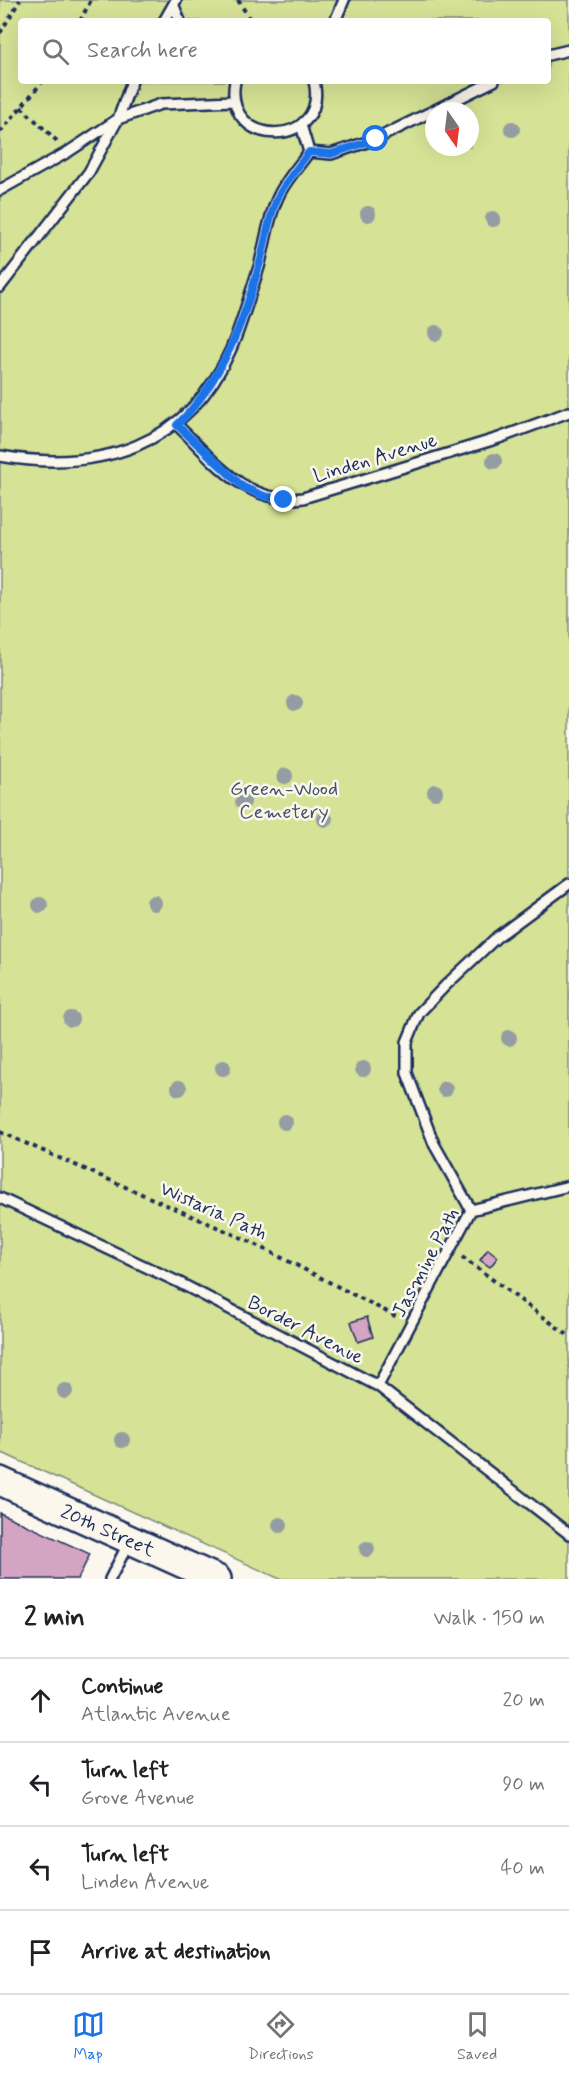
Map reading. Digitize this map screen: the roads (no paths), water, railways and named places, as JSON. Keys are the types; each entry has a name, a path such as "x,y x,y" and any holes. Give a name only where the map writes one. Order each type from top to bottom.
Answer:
{"main road":[{"name":"20th Street","path":"0,1481 217,1579"}],"lane":[{"path":"336,18 344,0"},
{"path":"167,18 175,3"},
{"path":"175,3 179,18"},
{"path":"551,54 569,50"},
{"path":"0,287 89,172 118,119 131,84"},
{"path":"235,84 234,101 240,114 249,125 261,132 275,134 289,132 301,125 310,115 315,103 314,84"},
{"path":"309,152 331,154 376,139 488,84"},
{"path":"0,190 68,152 118,119 161,104 234,101"},
{"path":"301,125 309,152"},
{"path":"0,456 50,462 89,459 148,441 177,425 201,398 231,349 259,267 278,197 309,152"},
{"name":"Linden Avenue","path":"177,425 243,487 264,496 284,500 303,498 499,438 569,412"},
{"path":"471,1210 434,1144 418,1104 407,1073 407,1042 419,1013 446,984 497,937 569,884"},
{"name":"Jasmine Path","path":"378,1386 471,1210 569,1186"},
{"name":"Border Avenue","path":"0,1198 177,1282 378,1386 569,1534"},
{"path":"110,1579 130,1540"}],"park label":[{"name":"Green-Wood Cemetery","path":"284,800"}]}
